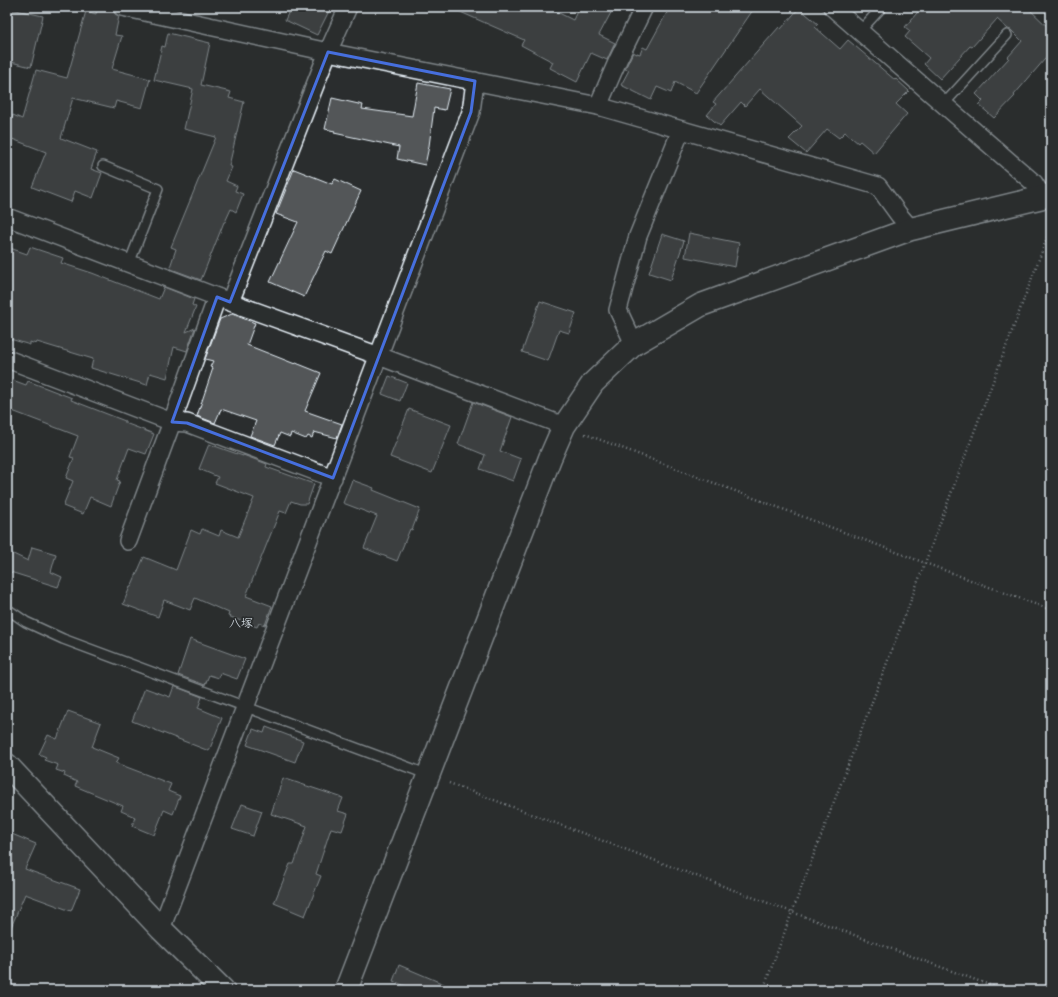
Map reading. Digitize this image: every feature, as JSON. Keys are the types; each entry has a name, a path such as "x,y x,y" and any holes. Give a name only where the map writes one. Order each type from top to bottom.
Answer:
{"street":[{"path":"122,7 328,52 598,106 878,186 911,229"},
{"path":"128,541 172,422 348,7"},
{"path":"598,106 618,60 644,7"},
{"path":"832,7 1047,196"},
{"path":"161,929 471,112 475,81"},
{"path":"634,344 618,310 638,236 681,130"},
{"path":"346,990 550,458 564,426 593,383 634,344 701,305 911,229 1047,196"},
{"path":"7,217 224,300 379,356 564,426"},
{"path":"7,359 172,422 187,423 333,478"},
{"path":"7,765 161,929 223,990"}],"lane":[{"path":"860,31 882,7"},
{"path":"943,105 1007,35"},
{"path":"103,166 158,189 129,264"},
{"path":"7,609 26,622 63,639 429,775"}],"path":[{"path":"763,990 1051,227"},
{"path":"564,426 1051,610"},
{"path":"429,775 1003,990"}],"highlighted area":[{"path":"328,52 475,81 471,112 333,478 187,423 172,422 217,297 230,302"}],"building":[{"path":"97,7 112,7 115,14 119,16 115,35 122,36 112,69 150,79 142,108 116,101 114,108 73,98 61,138 97,152 91,169 102,173 93,198 75,191 71,202 32,187 46,152 7,137 7,129 13,115 22,119 36,70 67,78 86,11 96,14"},
{"path":"291,7 331,7 317,35 285,20"},
{"path":"449,7 547,7 573,20 579,7 614,7 599,35 615,43 607,60 591,53 577,82 550,68 553,62 521,45 524,40"},
{"path":"670,7 755,7 696,93 675,82 671,93 657,87 651,100 621,85 629,70 625,69 633,52 640,54 643,47 647,49"},
{"path":"922,7 1027,7 1051,30 1051,52 1014,95 1015,96 994,118 979,105 983,101 976,94 1009,58 1008,57 1022,41 997,19 940,79 924,64 929,58 905,37 910,31 905,27"},
{"path":"7,8 43,16 31,67 7,61"},
{"path":"799,8 818,24 815,27 840,49 848,40 909,91 896,104 907,114 874,153 860,141 858,143 845,132 839,138 827,129 806,153 789,139 802,126 760,89 745,106 741,102 720,126 707,115 716,104 713,102 779,27 781,29"},
{"path":"168,33 210,43 201,85 231,92 229,98 244,102 229,166 232,167 226,181 237,186 235,191 243,194 236,212 231,209 224,222 201,280 171,269 170,267 176,249 171,247 216,137 184,129 193,89 154,80 162,46 165,47"},
{"path":"418,83 450,89 445,110 434,108 425,165 397,159 399,147 334,133 335,131 325,129 332,98 363,105 362,109 412,116"},
{"path":"294,169 332,184 335,179 361,191 332,254 326,251 304,297 270,282 298,222 276,214"},
{"path":"689,233 739,243 735,267 685,257"},
{"path":"662,234 684,241 671,280 649,273"},
{"path":"7,247 27,254 30,247 63,258 61,263 92,273 159,299 164,287 194,299 192,305 196,307 186,332 195,328 187,351 174,347 167,378 150,373 147,385 91,368 93,359 37,342 36,344 30,342 30,345 7,338"},
{"path":"540,301 576,313 569,333 559,330 548,361 522,352"},
{"path":"232,314 255,323 247,345 321,373 305,411 342,424 337,438 314,432 312,438 308,436 306,439 291,433 290,437 280,433 275,445 250,436 256,421 221,409 215,423 197,416 213,368 210,367 213,361 205,359 220,319"},
{"path":"389,376 407,383 400,401 382,394"},
{"path":"7,378 26,385 28,381 72,398 71,400 154,434 146,454 129,448 117,480 120,481 111,506 90,497 83,514 63,506 73,481 66,478 74,458 70,457 78,436 7,409"},
{"path":"473,402 512,417 500,451 521,459 513,481 480,469 485,455 458,444"},
{"path":"409,409 451,425 432,473 390,457"},
{"path":"209,444 267,464 266,467 314,484 307,504 300,504 291,501 286,513 280,511 246,596 272,606 265,625 259,623 257,627 228,616 229,613 195,598 190,610 164,600 158,617 123,604 144,557 176,570 191,530 200,534 202,529 219,536 221,530 238,537 254,498 215,483 218,477 199,469"},
{"path":"352,480 374,488 373,490 420,509 397,561 364,548 377,516 343,503"},
{"path":"32,547 56,554 51,572 62,577 58,587 7,571 7,551 28,561"},
{"path":"190,639 245,659 237,679 220,673 219,678 209,675 205,685 178,675"},
{"path":"174,686 202,697 198,708 222,718 209,751 132,721 145,688 170,697"},
{"path":"68,711 101,723 92,747 119,758 116,763 171,784 168,791 180,796 173,814 164,810 154,835 132,826 135,817 121,811 123,806 75,786 77,782 64,776 65,773 56,770 58,765 44,760 46,757 39,754 48,735 57,739"},
{"path":"266,727 303,741 295,762 247,745 253,729 264,733"},
{"path":"283,778 343,798 338,811 348,814 342,831 331,828 316,874 321,876 305,916 274,903 290,864 294,864 307,826 271,814"},
{"path":"242,804 262,811 253,836 232,829"},
{"path":"7,832 36,844 25,869 80,889 71,911 25,894 7,937"},
{"path":"399,965 458,990 415,990 393,981"}],"district":[{"name":"八塚","path":"241,623"}]}
